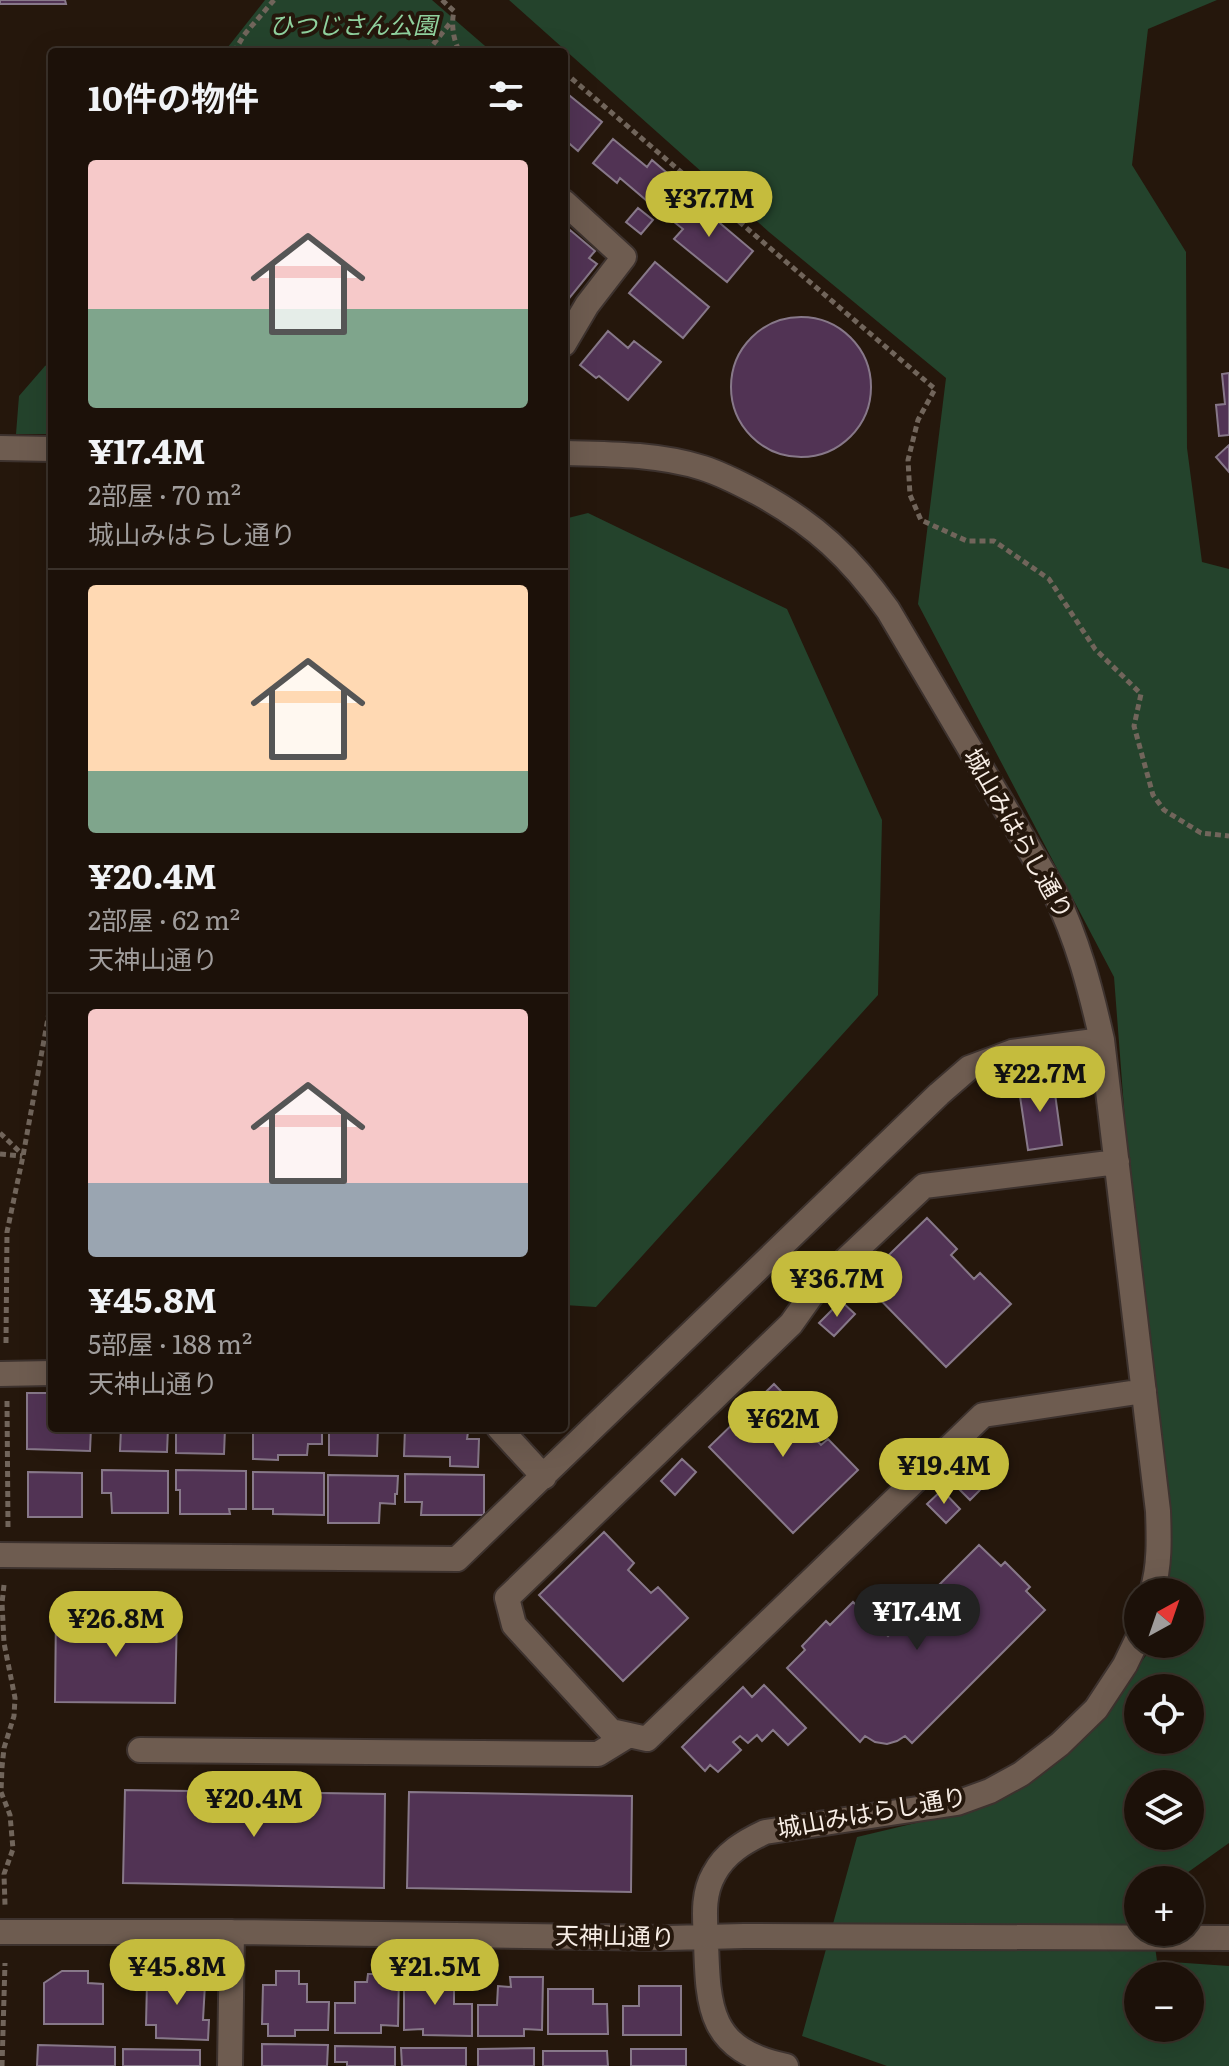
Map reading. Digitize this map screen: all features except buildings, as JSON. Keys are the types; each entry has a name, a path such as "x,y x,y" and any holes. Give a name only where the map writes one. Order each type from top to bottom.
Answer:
{"street":[{"path":"568,206 624,257 587,305 568,337"},
{"path":"0,448 48,449"},
{"name":"城山みはらし通り","path":"568,453 665,460 703,468 781,505 821,534 867,581 909,644 1054,891 1071,926 1084,965 1102,1040 1158,1511 1157,1578"},
{"path":"0,1555 457,1559 969,1068 1012,1052 1102,1040"},
{"path":"1117,1162 924,1186 818,1286 791,1324 507,1598 514,1625 611,1731 647,1739 983,1415 1144,1391"},
{"path":"0,1374 48,1373"},
{"path":"503,1432 544,1477"},
{"name":"城山みはらし通り","path":"786,2066 744,2051 725,2035 714,2016 708,1993 705,1899 713,1875 727,1856 746,1841 765,1832 957,1803 990,1791 1021,1774 1060,1744 1096,1709 1128,1658"},
{"path":"140,1750 598,1754 629,1735"},
{"name":"天神山通り","path":"0,1932 705,1938 1229,1938"},
{"path":"230,2066 232,1932"}],"path":[{"path":"236,48 274,0"},
{"path":"446,2 454,11 452,21 458,48"},
{"path":"430,48 452,21"},
{"path":"568,75 935,389 918,420 908,460 910,495 921,520 967,541 994,541 1049,579 1095,649 1141,694 1134,726 1153,795 1164,810 1201,833 1229,836"},
{"path":"0,1133 23,1156 0,1154"}],"green space":[{"name":"ひつじさん公園","path":"265,0 432,0 487,48 227,48"},
{"path":"509,0 1217,0 1148,29 1132,165 1186,252 1187,448 1202,562 1229,569 1229,1843 1197,1866 1124,1866 1124,1946 1155,1946 1157,1961 1171,1962 1124,1962 1124,2042 1204,2042 1204,1964 1229,1966 1229,2066 887,2066 802,2036 857,1837 945,1816 1071,1752 1124,1684 1124,1754 1204,1754 1204,1674 1132,1674 1144,1658 1204,1658 1204,1578 1160,1578 1114,977 918,604 946,378 769,232 568,53 568,48 563,48"},
{"path":"48,364 48,434 16,434 19,396"},
{"path":"588,513 787,609 882,820 878,995 596,1307 568,1305 568,518"}]}
